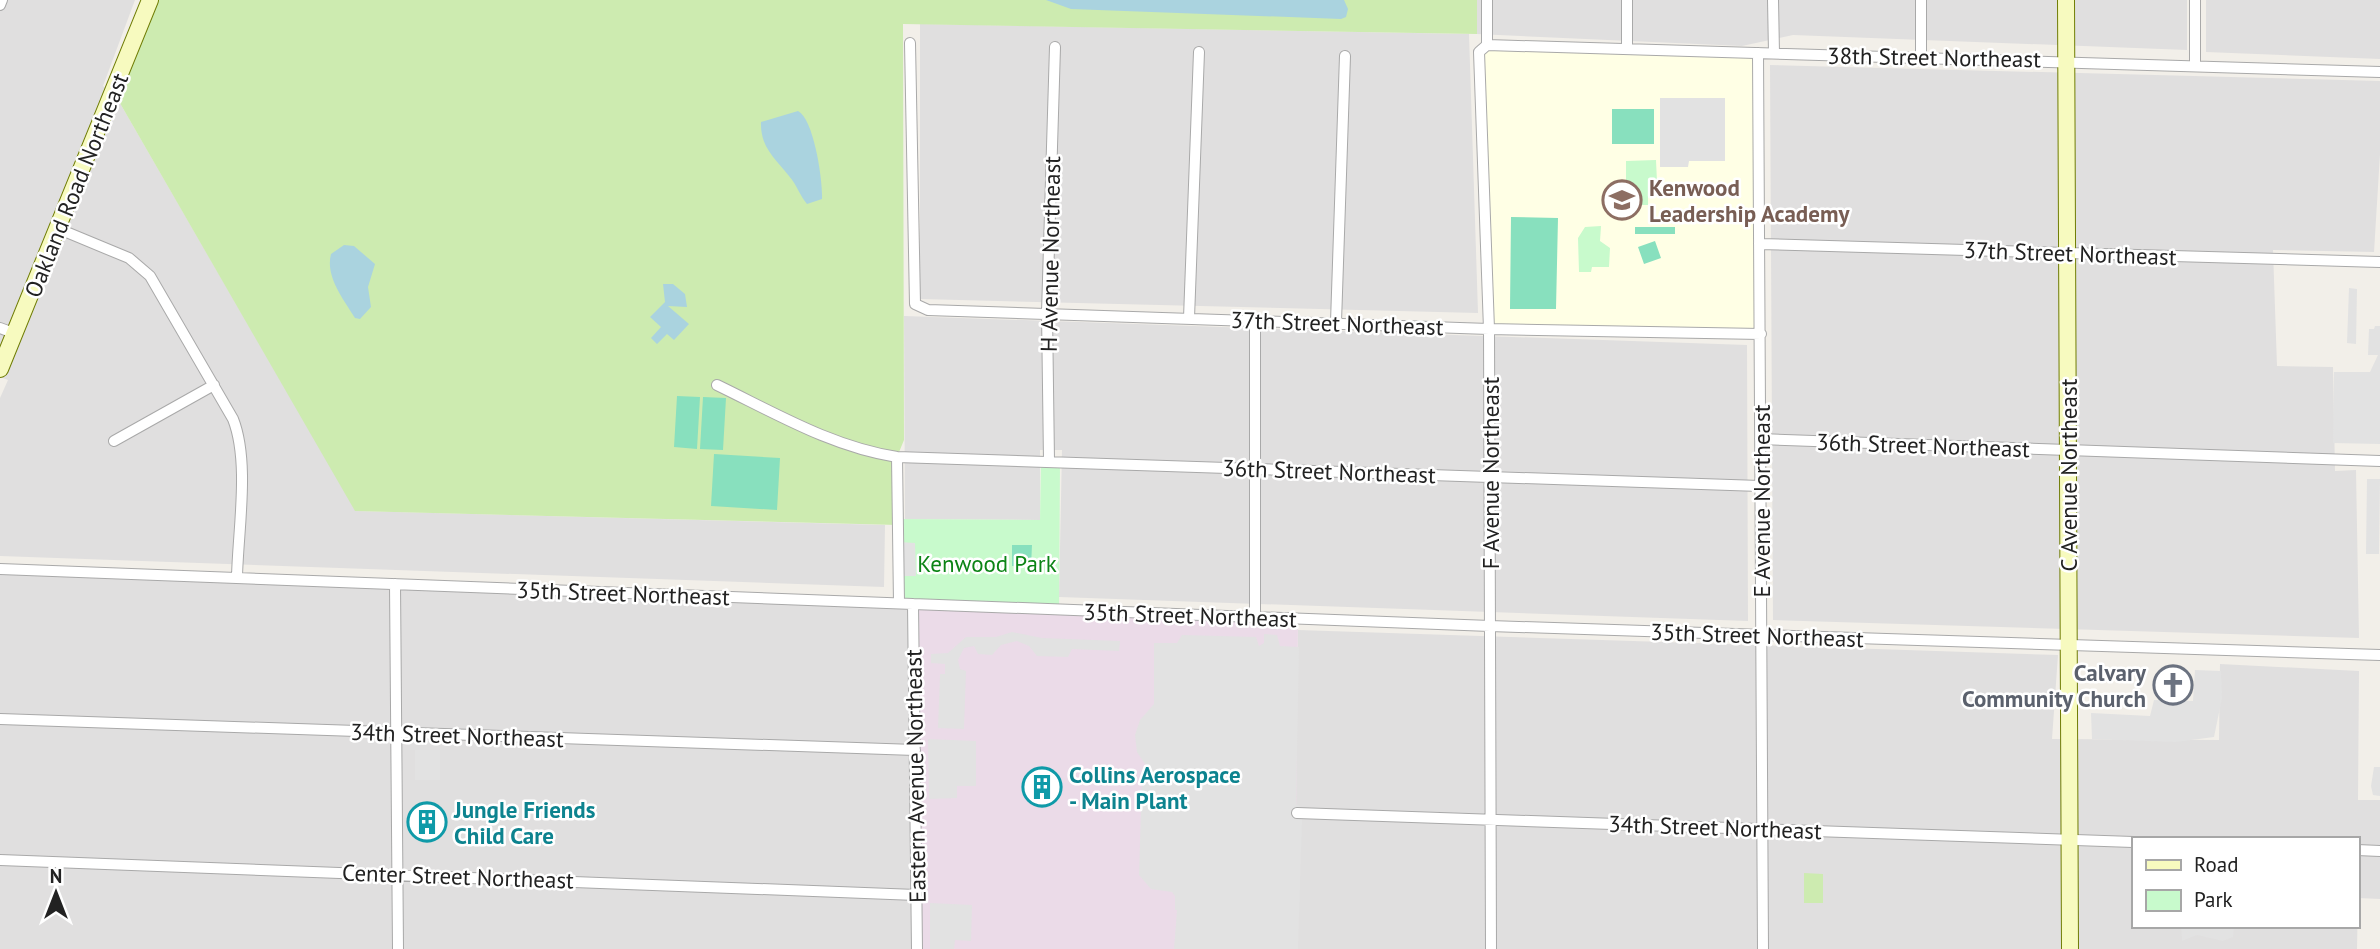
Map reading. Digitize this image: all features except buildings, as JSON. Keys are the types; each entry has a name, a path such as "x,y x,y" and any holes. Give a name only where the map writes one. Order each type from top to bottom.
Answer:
{"street":[{"path":"0,5 2,0"},
{"name":"Oakland Road Northeast","path":"0,369 150,0"},
{"name":"F Avenue Northeast","path":"1487,0 1487,45 1479,52 1489,328 1491,949"},
{"path":"1627,0 1627,49"},
{"path":"1773,0 1773,53"},
{"path":"1921,0 1921,56"},
{"name":"C Avenue Northeast","path":"2067,0 2070,949"},
{"path":"2195,0 2195,65"},
{"name":"37th Street Northeast","path":"910,43 915,304 928,310 1760,334"},
{"name":"38th Street Northeast","path":"1487,45 2067,60 2380,72"},
{"name":"H Avenue Northeast","path":"1049,461 1047,313 1055,47"},
{"path":"1189,318 1199,52"},
{"name":"E Avenue Northeast","path":"1758,53 1763,949"},
{"path":"1336,322 1345,56"},
{"path":"59,229 129,258 150,276 214,385 239,435 237,577"},
{"name":"37th Street Northeast","path":"1759,244 2380,262"},
{"path":"1255,320 1255,617"},
{"path":"0,328 16,334"},
{"path":"114,441 214,385"},
{"name":"36th Street Northeast","path":"717,385 831,440 870,453 897,457 1760,486"},
{"name":"36th Street Northeast","path":"1760,439 2380,461"},
{"path":"897,457 899,603"},
{"name":"35th Street Northeast","path":"0,569 1490,626 2380,655"},
{"path":"395,584 398,949"},
{"name":"Eastern Avenue Northeast","path":"913,604 917,949"},
{"name":"34th Street Northeast","path":"0,719 915,750"},
{"name":"34th Street Northeast","path":"1297,813 2132,842"},
{"path":"2359,850 2380,851"},
{"name":"Center Street Northeast","path":"0,860 916,895"}],"shaded area":[{"path":"0,0 135,0 103,86 117,98 356,511 885,525 884,587 0,556 0,398 8,380 0,377"},
{"path":"1477,0 2187,0 2187,50 1793,35 1742,46 1477,34"},
{"path":"2206,0 2380,0 2380,59 2206,52"},
{"path":"920,24 1469,34 1478,313 920,299"},
{"name":"Kenwood Leadership Academy","path":"1487,45 1758,53 1756,328 1489,329 1479,52"},
{"path":"1770,65 2380,81 2380,154 2374,252 2273,250 2277,366 2333,367 2335,471 2356,470 2359,638 1773,620"},
{"path":"1660,98 1725,98 1725,161 1689,161 1688,167 1660,167"},
{"path":"2349,288 2357,289 2356,344 2347,343"},
{"path":"904,316 1747,345 1748,621 1059,597 1062,450 1040,450 1040,520 905,519"},
{"path":"2375,326 2380,326 2380,444 2333,443 2334,372 2370,372 2378,355 2368,355 2369,329 2374,329"},
{"path":"2367,479 2380,479 2379,554 2366,554"},
{"path":"899,542 915,543 916,576 899,576"},
{"path":"0,569 913,604 917,949 0,949"},
{"path":"913,604 1298,619 1295,949 917,949"},
{"path":"1298,630 2058,655 2052,739 2219,740 2220,664 2359,671 2358,800 2380,800 2380,899 2359,898 2359,837 2132,837 2132,928 2357,928 2357,949 1293,949"},
{"path":"1012,632 1042,638 1120,641 1119,651 1072,649 1068,657 1037,656 1029,646 1017,641 1001,645 992,655 978,654 974,646 964,648 958,660 960,669 966,671 964,729 938,728 940,674 945,674 945,664 931,663 931,654 948,653 966,637 996,637"},
{"path":"1264,634 1277,635 1280,646 1299,647 1296,804 1301,807 1302,819 1298,949 1174,949 1177,910 1175,896 1172,892 1151,889 1139,875 1142,776 1151,773 1137,752 1135,735 1140,720 1154,704 1154,643 1177,643 1182,635 1256,637 1259,646 1264,643"},
{"path":"2195,670 2221,671 2222,698 2214,737 2176,742 2092,739 2091,713 2150,716 2154,700 2193,701"},
{"path":"928,739 976,741 976,786 957,786 957,798 929,799"},
{"path":"415,750 440,750 440,780 415,780"},
{"path":"2374,767 2380,767 2380,796 2373,795 2371,786"},
{"path":"930,903 972,905 971,941 955,940 954,949 930,949"},
{"path":"2181,928 2234,928 2233,937 2223,941 2197,935 2182,941"}],"green space":[{"path":"151,0 1477,0 1477,34 903,24 904,440 897,457 898,525 355,511 117,98"},
{"path":"1612,109 1654,109 1654,144 1612,144"},
{"path":"1656,160 1657,182 1648,194 1648,205 1626,205 1626,161"},
{"path":"1511,217 1558,218 1556,309 1510,309"},
{"path":"1601,226 1600,241 1610,248 1609,267 1592,267 1591,272 1579,272 1578,238 1585,227"},
{"path":"1635,227 1675,227 1675,234 1635,234"},
{"path":"1655,241 1661,258 1644,264 1638,247"},
{"path":"677,396 700,397 697,449 674,447"},
{"path":"703,397 726,398 723,450 700,449"},
{"path":"714,454 780,458 777,510 711,506"},
{"name":"Kenwood Park","path":"1041,461 1060,462 1059,610 899,603 898,519 1040,520"},
{"path":"1012,545 1032,545 1031,567 1012,566"},
{"path":"1804,873 1823,874 1823,903 1804,903"}],"water":[{"path":"1046,0 1344,0 1348,9 1346,17 1341,19 1071,9"},
{"path":"798,111 809,126 821,179 822,199 807,204 792,179 769,152 761,131 761,122"},
{"path":"344,245 354,246 375,264 368,287 371,307 360,319 355,318 341,296 331,271 331,254"},
{"path":"663,284 673,284 685,294 687,307 668,306 689,324 674,340 667,334 657,344 651,338 661,327 650,317 665,302"}],"place":[{"name":"Kenwood Leadership Academy","path":"1622,200"},
{"name":"Calvary Community Church","path":"2173,685"},
{"name":"Collins Aerospace - Main Plant","path":"1042,787"},
{"name":"Jungle Friends Child Care","path":"427,822"}]}
